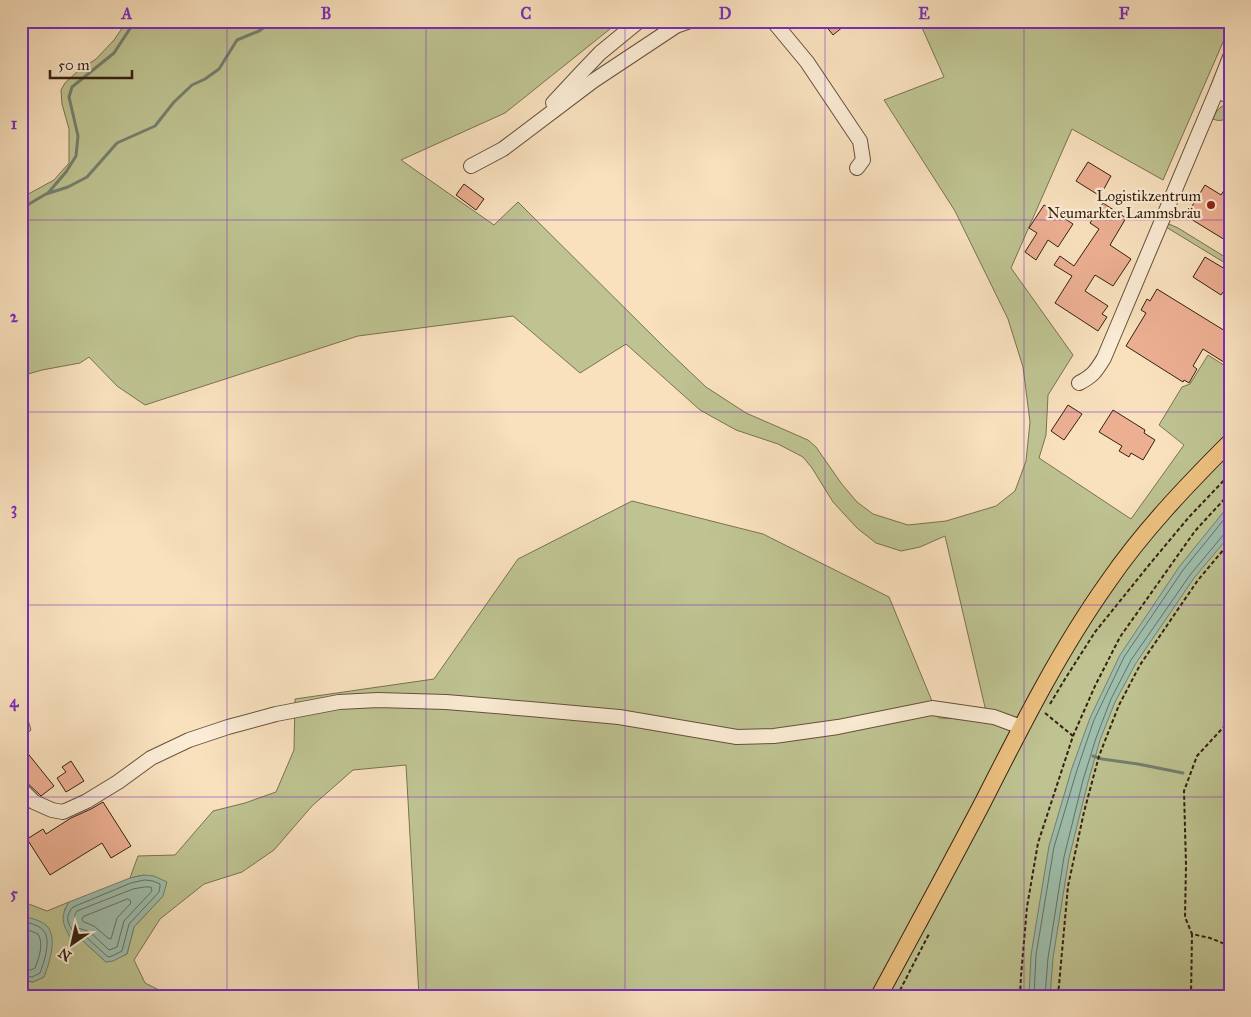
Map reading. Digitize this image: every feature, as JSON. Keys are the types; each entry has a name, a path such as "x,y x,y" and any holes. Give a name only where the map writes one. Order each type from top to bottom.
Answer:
{"main road":[{"path":"879,996 1021,727 1083,618 1109,580 1156,521 1230,442"}],"street":[{"path":"534,125 600,53 639,21"},
{"path":"471,166 503,149 593,81 676,26 690,21"},
{"path":"773,21 807,62 860,141 862,160 857,168"},
{"path":"1079,383 1093,374 1104,358 1230,57"},
{"path":"1217,90 1230,97"},
{"path":"21,788 34,802 52,810 63,812 87,801 118,782 151,758 189,740 276,714 339,702 378,700 446,702 619,717 736,738 774,736 838,727 932,708 994,717 1021,727"}],"path":[{"path":"1050,705 1095,632 1184,524 1230,474"},
{"path":"1020,996 1026,907 1038,843 1073,736 1095,686 1120,637 1195,531 1230,493"},
{"path":"1058,996 1068,886 1084,812 1099,758 1119,705 1140,665 1198,580 1230,542"},
{"path":"1045,713 1073,736"},
{"path":"1191,996 1192,934 1185,917 1184,791 1197,756 1230,720"},
{"path":"897,996 931,930"},
{"path":"1192,934 1210,938 1230,946"}],"green space":[{"path":"127,21 620,21 505,113 401,160 494,225 518,202 706,387 746,413 808,440 816,447 857,502 873,514 908,525 946,521 996,506 1015,491 1026,461 1030,422 1023,367 1008,319 955,211 884,100 944,77 919,21 1230,21 1230,26 1163,180 1072,129 1011,268 1073,355 1048,395 1046,435 1039,458 1131,519 1184,445 1159,425 1182,387 1190,384 1208,355 1230,369 1230,996 419,996 406,765 353,770 312,806 274,850 242,872 204,884 160,919 134,960 145,983 159,990 180,996 21,996 21,980 33,982 44,977 51,951 40,922 21,915 21,901 47,911 69,902 64,911 83,941 106,962 127,954 134,927 163,896 144,875 130,878 138,856 175,855 213,811 245,803 276,792 294,750 295,699 434,679 518,559 632,501 763,534 889,597 939,718 988,720 945,536 920,547 901,551 876,543 857,528 833,502 803,457 778,444 736,430 700,410 626,344 580,373 513,316 358,336 145,405 117,386 89,357 80,363 21,376 21,198 54,180 69,163 69,129 62,104 61,90 65,83 79,70 96,59 114,40"},
{"path":"1227,104 1230,105 1230,117 1223,120 1213,119 1218,110"},
{"path":"1169,224 1230,260 1230,266 1166,227"},
{"path":"21,696 31,730 21,740"}],"water":[{"path":"1230,504 1230,535 1194,578 1136,663 1115,702 1100,740 1069,858 1053,958 1050,996 1029,996 1031,955 1049,846 1072,768 1090,718 1120,655 1179,567"},
{"path":"144,875 154,876 167,882 163,896 134,927 127,954 113,961 106,962 83,941 71,939 63,921 69,902 130,878"},
{"path":"21,915 47,926 52,937 51,951 44,977 33,982 21,980"}],"building":[{"path":"822,21 850,21 833,35"},
{"path":"1088,162 1111,176 1100,196 1076,181"},
{"name":"Logistikzentrum Neumarkter Lammsbräu","path":"1230,181 1230,243 1186,216 1205,185 1221,195"},
{"path":"464,184 484,199 476,210 456,195"},
{"path":"1103,203 1126,218 1110,245 1131,259 1113,286 1095,275 1085,291 1108,306 1102,314 1107,317 1098,331 1055,303 1072,276 1054,265 1060,256 1074,266 1099,229 1090,223"},
{"path":"1044,205 1073,224 1058,247 1048,240 1036,260 1025,252 1037,233 1029,228"},
{"path":"1205,257 1230,272 1230,282 1221,295 1193,277"},
{"path":"1157,289 1230,334 1230,366 1203,349 1193,366 1197,369 1189,383 1184,380 1183,382 1126,346 1146,313 1141,310 1147,299 1150,301"},
{"path":"1068,405 1082,414 1064,440 1051,431"},
{"path":"1113,410 1145,430 1144,433 1155,440 1143,460 1131,453 1129,457 1119,451 1122,446 1099,432"},
{"path":"21,745 54,786 41,796 21,777"},
{"path":"71,761 84,781 66,792 57,778 66,772 62,767"},
{"path":"103,802 131,846 111,858 102,843 50,875 27,839 43,829 46,834 71,818"}],"waterway":[{"path":"48,193 66,172 76,156 78,136 69,97 72,87 114,53 135,21"},
{"path":"21,213 29,204 46,194 68,187 87,177 117,143 155,126 174,102 192,85 219,69 237,40 259,31 273,21"},
{"path":"1093,756 1183,773"}],"place":[{"name":"Logistikzentrum Neumarkter Lammsbräu","path":"1211,205"}]}
